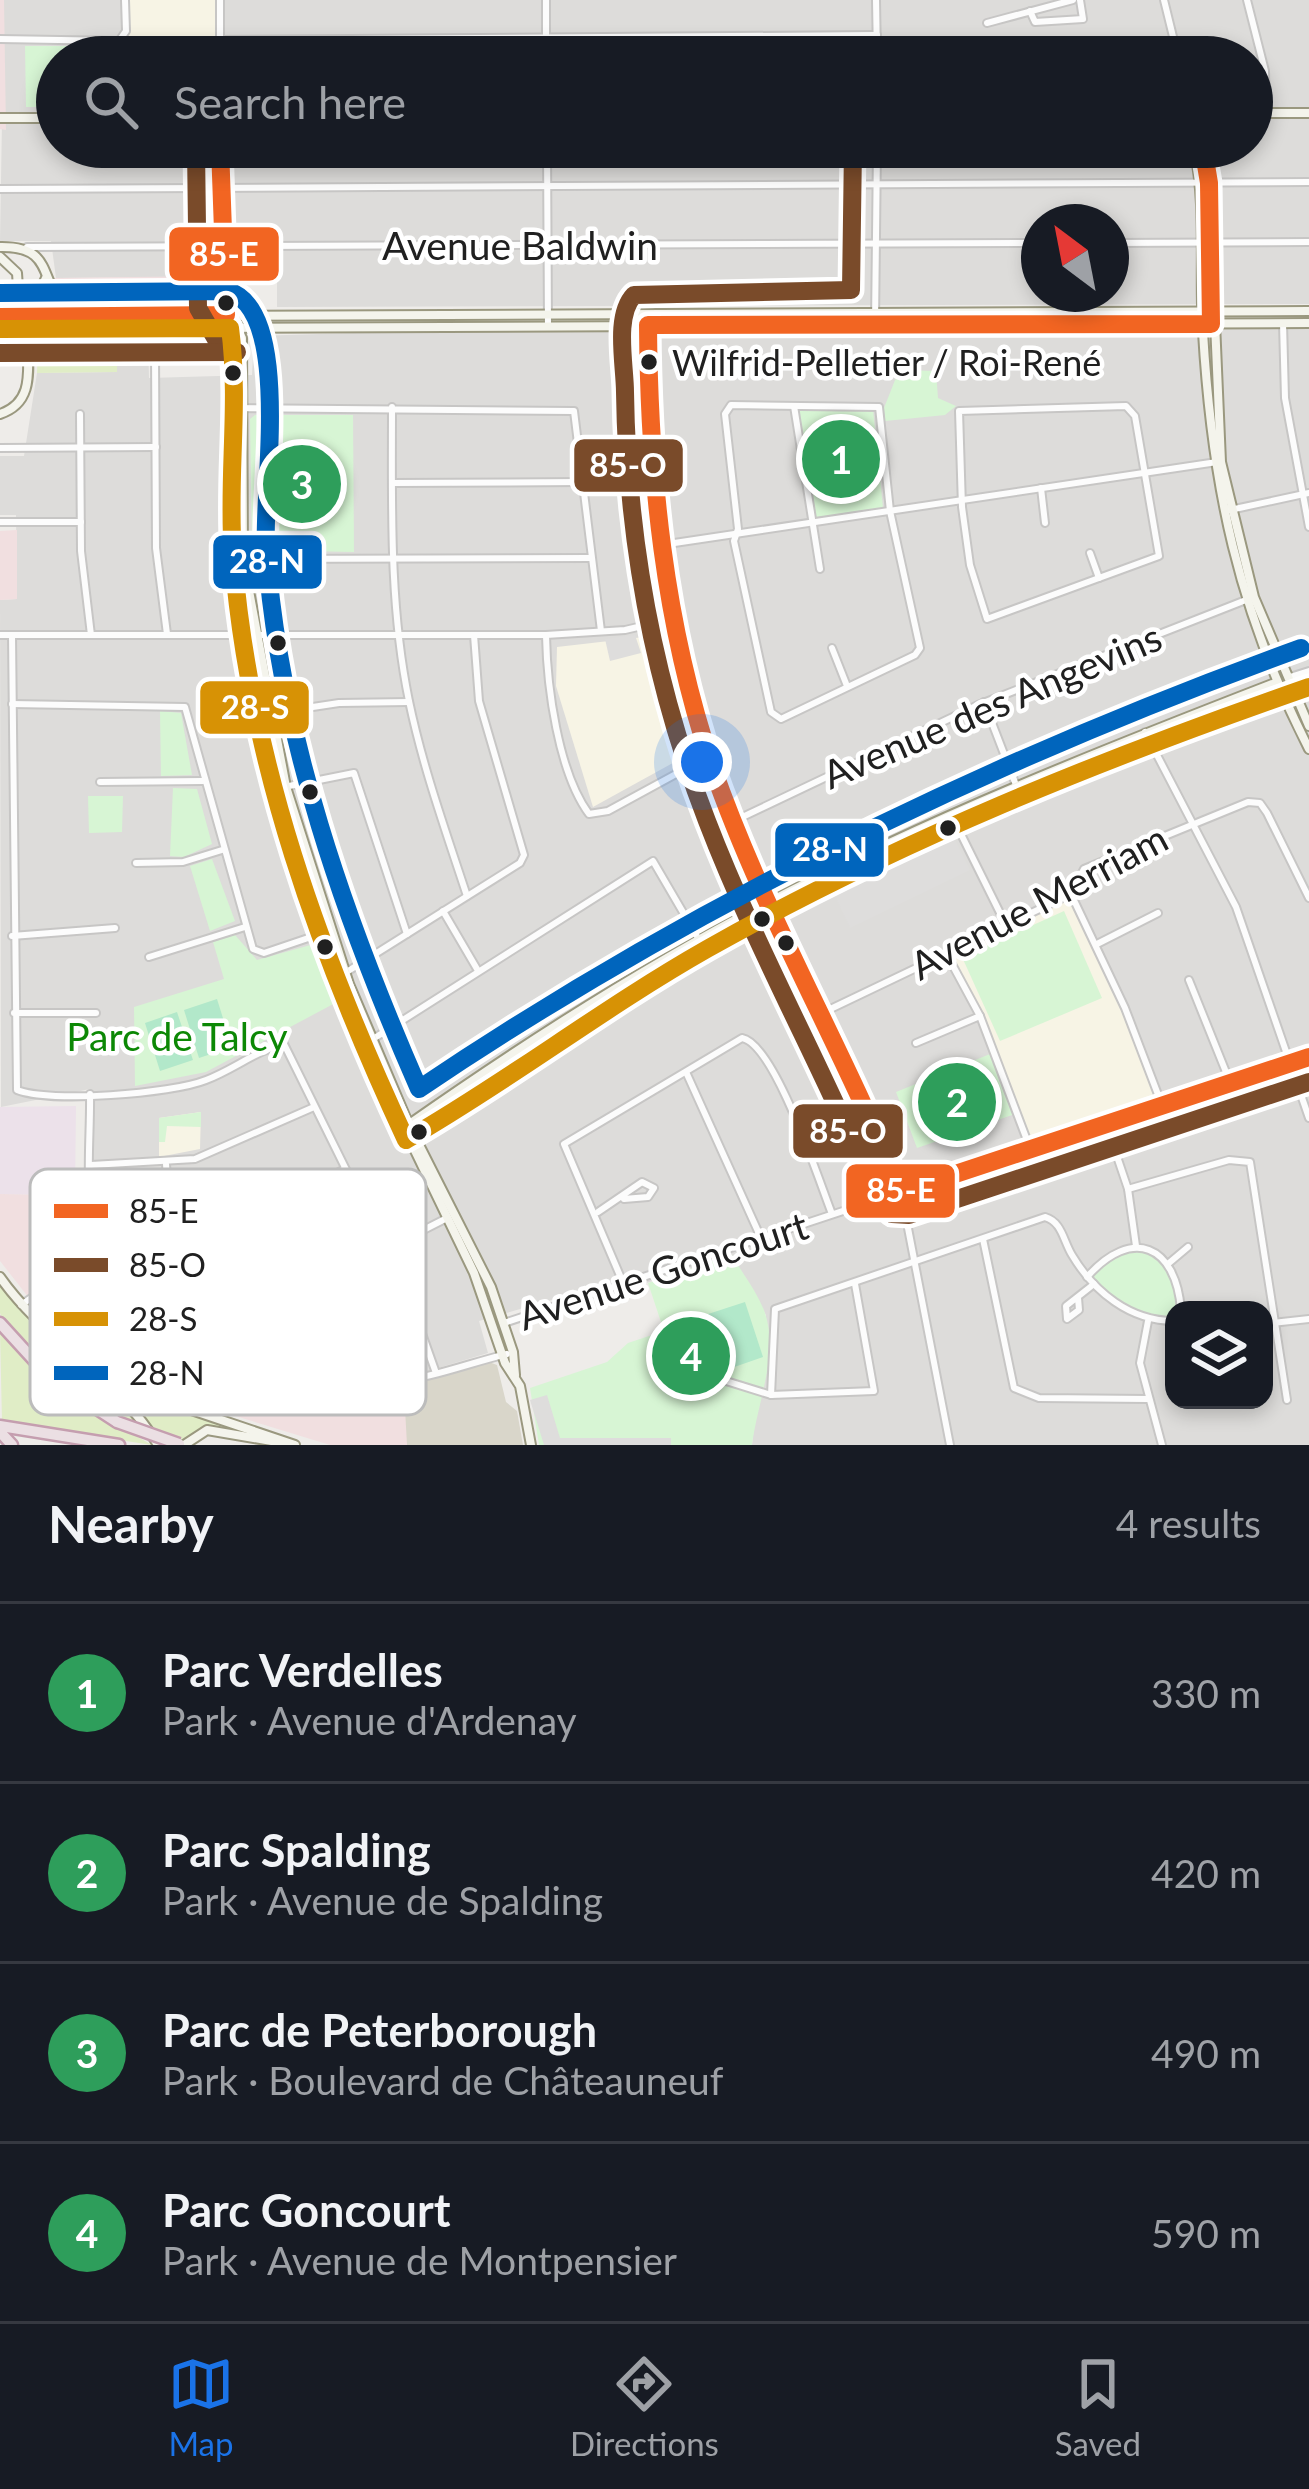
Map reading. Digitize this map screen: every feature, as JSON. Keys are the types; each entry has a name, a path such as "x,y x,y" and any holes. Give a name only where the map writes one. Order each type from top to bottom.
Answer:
{"highway":[{"path":"0,1323 30,1356"},
{"path":"106,1415 182,1445"},
{"path":"0,1429 119,1445"},
{"path":"0,1429 12,1445"}],"street":[{"path":"125,0 125,36"},
{"path":"220,0 220,36"},
{"path":"546,0 546,36"},
{"path":"767,36 877,35 876,0"},
{"path":"987,22 1030,10 1076,0 1082,19 1035,22 1030,10"},
{"path":"1164,0 1173,36"},
{"path":"1247,0 1256,36"},
{"path":"0,39 36,40"},
{"path":"1273,113 1309,113"},
{"path":"0,118 36,118"},
{"path":"220,168 226,316 233,328 237,408 238,560 264,714 282,788 325,932 367,1042 500,1325 531,1445"},
{"path":"547,168 548,320"},
{"path":"875,319 877,168"},
{"path":"1203,168 1216,462 1249,599 1280,681 1309,726"},
{"path":"0,190 1309,182"},
{"path":"1129,243 1309,242"},
{"name":"Avenue Baldwin","path":"0,247 1021,243"},
{"path":"26,247 43,262 56,299 75,316"},
{"path":"0,257 14,268 26,321 28,387 16,407 0,414"},
{"path":"26,321 46,278"},
{"path":"19,294 0,314 26,321 167,328 548,320"},
{"path":"1283,311 1286,398 1309,527"},
{"path":"0,329 75,316 648,320 1309,311"},
{"path":"875,319 1309,323"},
{"path":"648,320 652,471 672,619 709,756 733,821 901,1192 919,1261 950,1445"},
{"path":"167,328 155,347 156,548 167,634"},
{"path":"794,406 820,569"},
{"path":"794,406 879,407 890,511 920,648 915,656 781,719 771,712 745,607 727,408 794,406"},
{"path":"1126,406 1135,416 1144,473 1161,552 987,619 970,565 963,500 958,418 965,407 1126,406"},
{"path":"392,407 393,558 409,702 467,896"},
{"path":"237,408 574,411 601,632"},
{"path":"80,415 80,522 91,635"},
{"path":"0,448 156,447"},
{"path":"661,545 1216,462"},
{"path":"392,483 580,482"},
{"path":"1041,488 1045,523"},
{"path":"1227,511 1304,494"},
{"path":"0,522 80,522"},
{"path":"1090,553 1099,578"},
{"path":"238,560 591,558"},
{"name":"Avenue des Angevins","path":"733,821 984,703 1249,599"},
{"path":"0,635 546,634 601,632 672,619"},
{"path":"546,634 547,680 558,728 589,814 608,811 709,756"},
{"path":"12,635 16,1090 90,1094 188,1086 281,1044 288,1047 343,1169"},
{"path":"341,976 520,863 524,854 479,701 474,635"},
{"path":"832,648 847,686"},
{"path":"405,1128 698,940 768,902 1015,785 1309,671"},
{"path":"410,1138 576,1027 772,914 1021,798 1309,687"},
{"path":"1287,694 1309,749"},
{"path":"264,714 340,703 409,702"},
{"path":"984,703 1021,798"},
{"path":"12,704 180,704 188,710 203,781 253,950 260,953 325,932"},
{"path":"1145,732 1236,908 1294,1062 1309,1118"},
{"path":"282,788 354,772 407,934"},
{"path":"100,782 203,781"},
{"name":"Avenue Merriam","path":"822,1013 1071,894 1084,869 1248,802 1260,803 1309,898"},
{"path":"951,813 1006,925"},
{"path":"881,845 888,858"},
{"path":"136,862 183,862 222,850"},
{"path":"367,1042 653,861 705,950"},
{"path":"819,877 824,888"},
{"path":"1071,894 1162,1105"},
{"path":"443,911 477,969"},
{"path":"1096,944 1158,914"},
{"path":"149,957 245,927"},
{"path":"13,935 115,928"},
{"path":"946,953 980,1016 1030,1149"},
{"path":"1189,980 1230,1083"},
{"path":"14,1013 96,1013"},
{"path":"916,1043 980,1016"},
{"path":"623,1285 596,1213 565,1152 567,1141 742,1038 752,1040 795,1119 832,1214"},
{"name":"Avenue Goncourt","path":"500,1325 1309,1057"},
{"path":"685,1071 761,1238"},
{"path":"90,1094 91,1169"},
{"path":"91,1165 166,1163 222,1150 314,1107"},
{"path":"1106,1124 1128,1189 1136,1246"},
{"path":"1128,1189 1229,1160 1250,1162 1287,1400"},
{"path":"166,1163 167,1169"},
{"path":"596,1213 624,1199"},
{"path":"426,1229 451,1216"},
{"path":"770,1395 775,1310 1052,1217 1090,1281 1148,1321 1165,1321"},
{"path":"983,1238 1014,1388 1040,1398 1148,1399"},
{"path":"1078,1298 1115,1251 1136,1246 1169,1263 1179,1301"},
{"path":"1169,1263 1188,1246"},
{"path":"0,1277 30,1313"},
{"path":"726,1381 770,1395 874,1391 854,1283"},
{"path":"21,1305 30,1299"},
{"path":"1273,1323 1309,1319"},
{"path":"1148,1321 1140,1363 1162,1445"},
{"path":"426,1344 436,1373"},
{"path":"426,1375 508,1353"},
{"path":"135,1415 158,1445"},
{"path":"208,1415 293,1444"},
{"path":"182,1445 192,1435 208,1430 293,1444"}],"shaded area":[{"path":"0,0 4,0 6,130 0,129"},
{"path":"4,0 1309,0 1309,304 1129,305 1129,204 1021,204 1021,305 277,307 277,276 56,278 51,241 0,241"},
{"path":"125,0 220,0 220,36 123,36"},
{"path":"213,276 210,308 77,308 59,296 54,278"},
{"path":"547,327 1309,329 1309,1445 752,1445 757,1399 764,1386 766,1315 731,1255 604,1297 596,1287 479,1321 488,1353 426,1372 426,1169 89,1169 90,1089 1,1107 0,600 17,599 16,515 0,515 0,456 24,456 37,373 116,372 117,339 148,339 149,378 252,375 254,336"},
{"path":"17,530 17,599 0,600 0,531"},
{"path":"670,634 700,748 593,807 556,686 557,647"},
{"path":"635,635 641,653 610,661 605,639"},
{"path":"952,834 970,870 850,928 833,892"},
{"path":"1071,894 1162,1105 1031,1149 980,1016 946,953"},
{"path":"76,1106 75,1169 30,1169 30,1194 0,1194 0,1107"},
{"path":"201,1112 200,1149 159,1157 159,1118"},
{"path":"0,1194 30,1194 30,1299 0,1261"},
{"path":"489,1362 497,1365 506,1402 517,1411 523,1445 407,1445 405,1415 426,1415 426,1378"},
{"path":"426,1387 509,1445 330,1445 232,1415 426,1415"},
{"path":"547,1395 560,1438 671,1438 671,1445 544,1445 530,1400"}],"green space":[{"path":"25,46 36,46 36,107 26,107"},
{"path":"117,339 117,372 37,373 38,340"},
{"path":"899,370 936,371 938,398 956,406 945,415 885,421 884,408"},
{"path":"873,409 883,508 811,518 799,411"},
{"path":"255,415 353,415 354,552 252,550 250,419"},
{"path":"160,711 181,713 192,775 161,776"},
{"path":"173,788 197,789 212,844 184,857 170,856"},
{"path":"88,796 123,796 122,832 89,833"},
{"name":"Parc de Talcy","path":"212,859 235,921 210,931 190,866"},
{"path":"1064,911 1102,998 1000,1041 962,957"},
{"name":"Parc de Talcy","path":"235,935 257,960 314,944 337,1002 206,1072 135,1086 134,1007 224,979 213,942"},
{"path":"217,999 232,1047 199,1058 184,1010"},
{"path":"177,1012 193,1060 160,1071 145,1023"},
{"path":"995,1052 1018,1113 917,1148 896,1092"},
{"path":"201,1112 201,1127 167,1126 165,1142 159,1142 159,1118"},
{"path":"1136,1246 1169,1263 1179,1301 1165,1301 1165,1320 1137,1314 1087,1277 1103,1259"},
{"path":"732,1255 758,1298 769,1329 768,1362 752,1445 539,1445 530,1388 607,1362 628,1343 664,1331 648,1283"},
{"path":"0,1284 30,1318 30,1355 8,1330 0,1313"},
{"path":"745,1302 763,1357 720,1372 702,1316"},
{"path":"0,1331 30,1361 30,1415 99,1415 152,1445 2,1422"},
{"path":"138,1415 192,1415 258,1438 209,1425 181,1440 154,1432"}],"transit line":[{"name":"85-O","path":"196,168 198,308 217,341"},
{"name":"85-E","path":"0,317 226,315 221,168"},
{"name":"85-O","path":"853,168 851,290 634,295 624,315 622,341 638,556 672,717 727,869 880,1203 892,1214 909,1215 1309,1082"},
{"name":"85-E","path":"1206,168 1211,324 648,325 662,548 682,658 732,821 901,1192 1309,1057"},
{"name":"28-N","path":"0,293 228,291 248,305 261,331 268,366 266,548 285,687 341,893 419,1089 629,958 846,841 1070,738 1301,648"},
{"name":"28-S","path":"0,329 230,328 233,556 255,708 293,856 318,928 406,1140 668,972 779,910 1002,804 1309,687"},
{"name":"85-O","path":"0,353 237,352"}],"place":[{"name":"Wilfrid-Pelletier / Roi-René","path":"649,362"},
{"name":"Parc Verdelles","path":"841,459"},
{"name":"Parc de Peterborough","path":"302,484"},
{"name":"Parc Spalding","path":"957,1102"},
{"name":"Parc Goncourt","path":"691,1356"}]}
